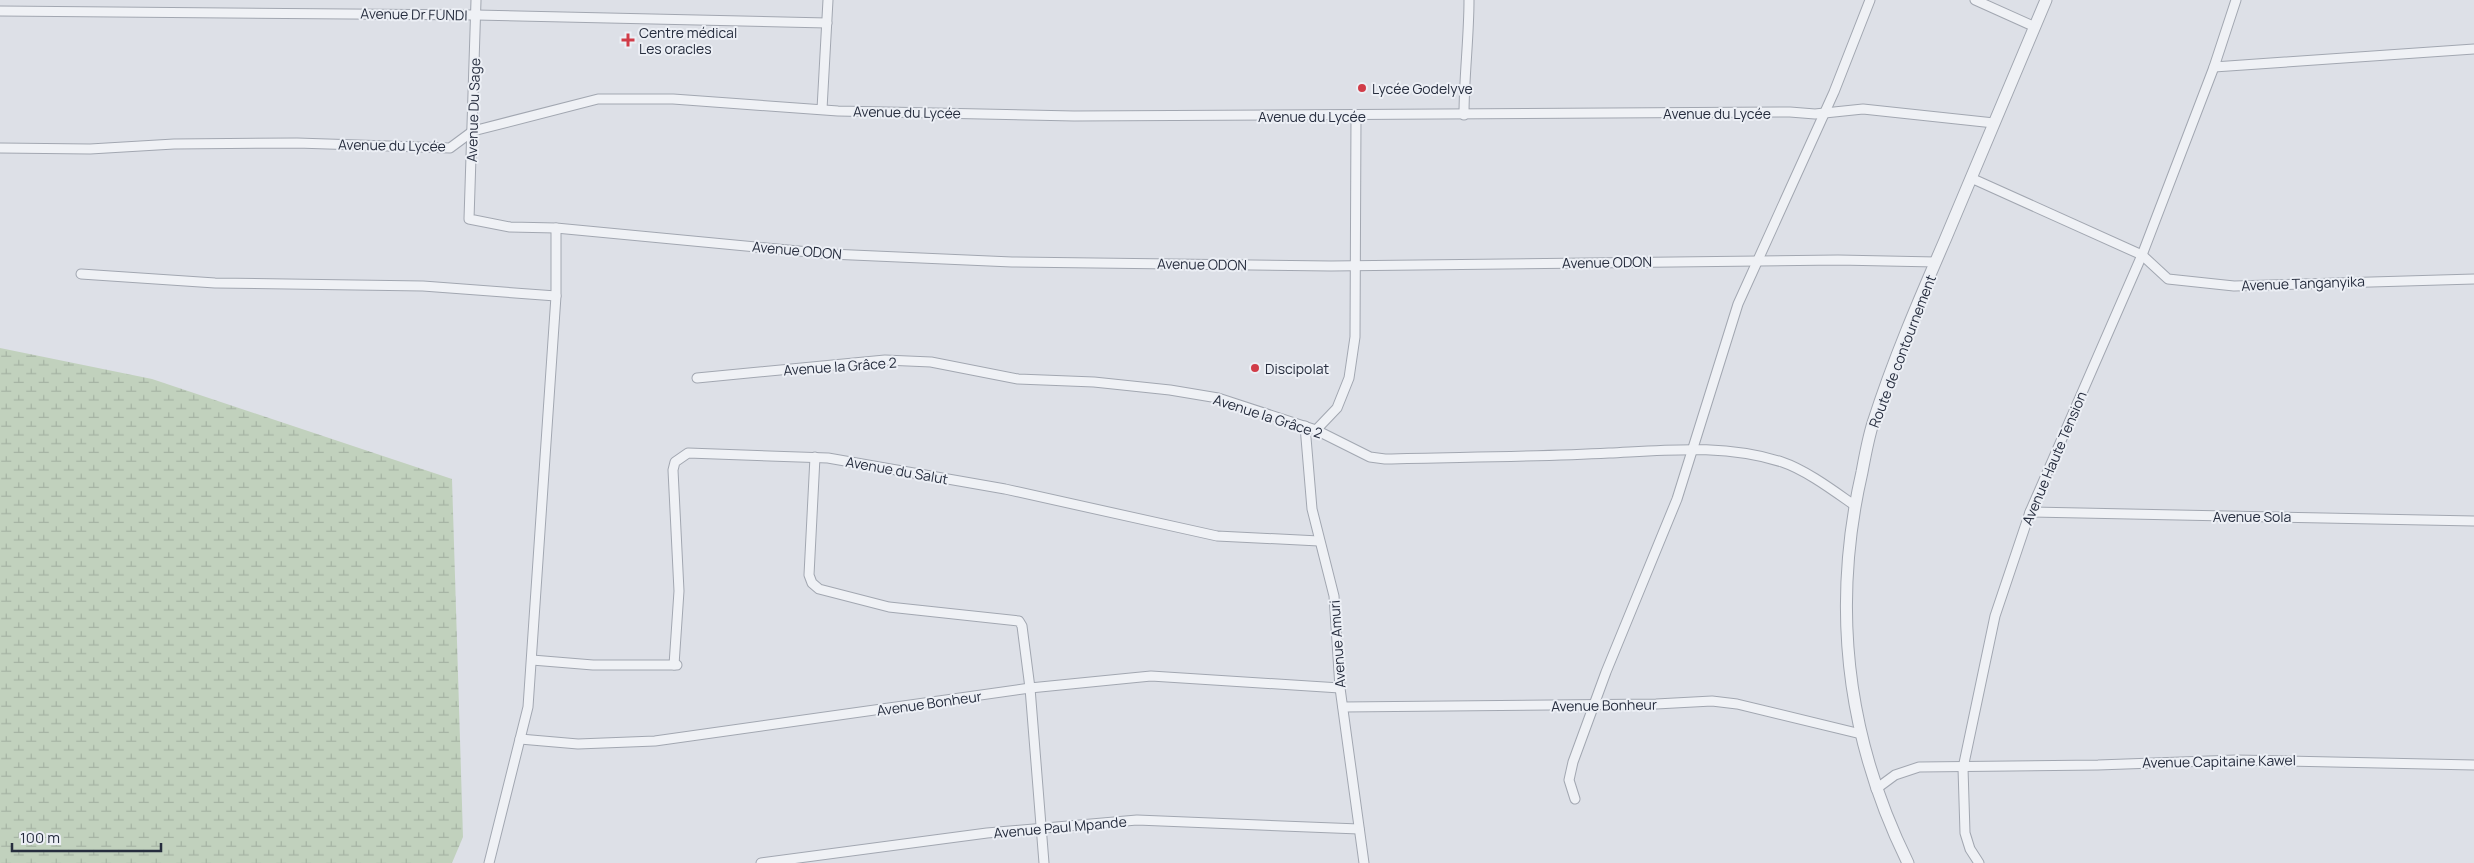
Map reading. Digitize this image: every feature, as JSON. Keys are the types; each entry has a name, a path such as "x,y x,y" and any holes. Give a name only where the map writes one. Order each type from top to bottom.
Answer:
{"street":[{"name":"Avenue Du Sage","path":"470,219 476,0"},
{"path":"822,109 828,0"},
{"path":"1464,114 1464,82 1469,40 1469,0"},
{"path":"1575,799 1569,780 1573,762 1677,499 1738,304 1824,113 1870,0"},
{"path":"1975,0 2035,27"},
{"name":"Route de contournement","path":"1908,863 1876,789 1861,734 1848,648 1845,592 1854,505 1872,425 1901,344 2046,0"},
{"name":"Avenue Haute Tension","path":"1978,863 1970,849 1965,833 1963,768 1995,616 2030,512 2142,255 2214,67 2236,0"},
{"name":"Avenue Dr FUNDI","path":"0,11 476,15 827,23"},
{"path":"2214,67 2474,49"},
{"name":"Avenue du Lycée","path":"0,148 90,149 174,144 297,143 450,148 473,131 598,99 673,99 822,109 1074,116 1824,113 1863,109 1994,123"},
{"path":"1316,430 1337,408 1349,378 1356,337 1356,116"},
{"name":"Avenue Tanganyika","path":"1971,178 2142,255 2168,279 2234,286 2474,280"},
{"name":"Avenue ODON","path":"470,219 510,227 556,228 839,254 1012,262 1356,266 1758,260 1936,262"},
{"path":"489,863 528,707 556,296 556,228"},
{"path":"80,274 215,283 423,286 556,296"},
{"name":"Avenue la Grâce 2","path":"697,378 885,360 931,362 1011,378 1094,382 1218,398 1316,430 1370,457 1385,459 1610,453 1674,448 1747,453 1785,463 1854,505"},
{"name":"Avenue Amuri","path":"1305,426 1308,475 1319,541 1334,596 1340,688 1364,863"},
{"name":"Avenue du Salut","path":"532,660 593,665 675,665 679,591 673,470 675,462 688,453 815,458 1005,489 1217,536 1319,541"},
{"path":"815,458 809,575 812,583 830,593 889,607 1015,619 1022,626 1030,688 1044,863"},
{"name":"Avenue Sola","path":"2030,512 2474,521"},
{"name":"Avenue Bonheur","path":"520,739 578,744 655,741 1030,688 1151,676 1340,688"},
{"name":"Avenue Bonheur","path":"1343,706 1594,705 1712,701 1737,704 1861,734"},
{"name":"Avenue Capitaine Kawel","path":"1963,768 2236,760 2474,765"},
{"path":"1876,789 1895,775 1908,769 1919,767 1963,768"},
{"name":"Avenue Paul Mpande","path":"762,863 987,833 1137,820 1359,829"}],"green space":[{"path":"0,348 152,379 452,479 463,837 452,863 0,863"}],"place":[{"name":"Centre médical Les oracles","path":"628,40"},
{"name":"Lycée Godelyve","path":"1362,88"},
{"name":"Discipolat","path":"1255,368"}]}
